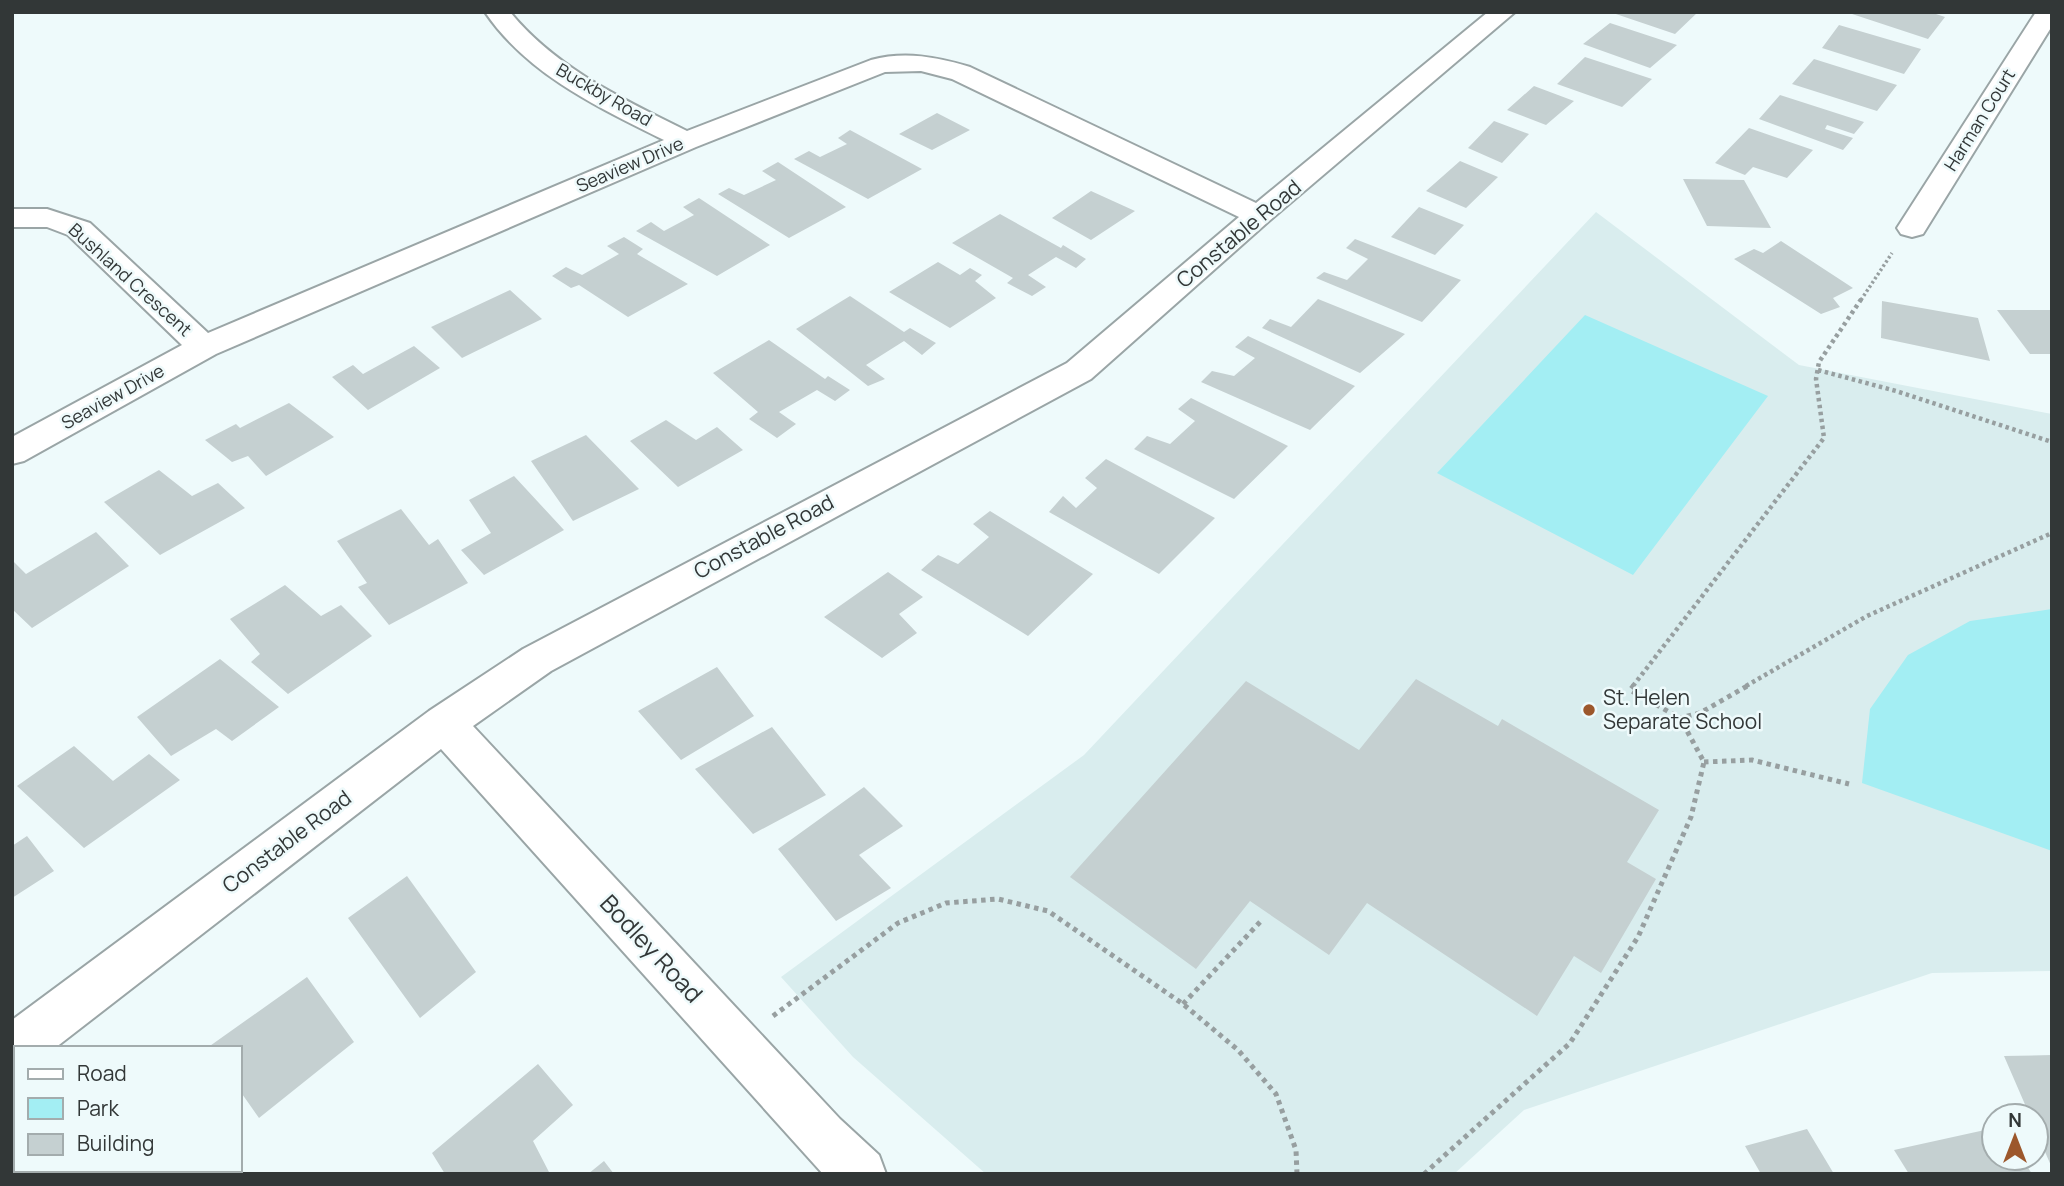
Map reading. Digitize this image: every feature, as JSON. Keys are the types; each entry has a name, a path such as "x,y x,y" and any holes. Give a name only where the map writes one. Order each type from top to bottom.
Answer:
{"street":[{"name":"Buckby Road","path":"497,12 538,55 586,89 686,141"},
{"name":"Harman Court","path":"1912,228 2048,12"},
{"name":"Constable Road","path":"17,1046 443,723 537,660 1079,371 1496,14"},
{"name":"Seaview Drive","path":"12,452 204,347 686,141 880,65 908,60 939,65 961,73 1259,215"},
{"name":"Bushland Crescent","path":"12,218 32,216 61,219 79,229 204,347"},
{"name":"Bodley Road","path":"443,723 860,1174"}],"path":[{"path":"1424,1174 1570,1042 1638,937 1691,817 1704,762 1680,718 1630,690 1824,438 1819,362 1888,258 1912,228"},
{"path":"1818,370 1896,391 2052,442"},
{"path":"1680,718 1700,713 1867,616 2052,533"},
{"path":"1704,762 1752,760 1849,784"},
{"path":"739,1045 792,1000 898,923 946,903 998,899 1048,911 1182,1004 1238,1050 1276,1094 1296,1150 1297,1174"},
{"path":"1182,1004 1261,921"}],"shaded area":[{"name":"St. Helen Separate School","path":"1596,212 1799,365 2052,414 2052,971 1932,973 1524,1110 1454,1174 986,1174 853,1057 781,977 1084,755"}],"green space":[{"path":"1585,315 1768,396 1633,575 1437,473"},
{"path":"2052,609 2052,851 1862,783 1870,709 1908,655 1970,621"}],"building":[{"path":"1610,12 1698,12 1675,34"},
{"path":"1846,12 1930,12 1945,17 1928,39"},
{"path":"1610,23 1677,45 1650,68 1583,44"},
{"path":"1839,25 1921,49 1904,74 1822,48"},
{"path":"1585,57 1652,79 1622,107 1557,84"},
{"path":"1814,59 1897,85 1877,111 1792,84"},
{"path":"1534,86 1574,101 1546,125 1507,110"},
{"path":"1780,95 1864,122 1854,134 1827,125 1825,129 1853,138 1843,150 1759,119"},
{"path":"937,113 970,130 932,150 899,134"},
{"path":"1494,121 1529,134 1502,163 1468,148"},
{"path":"1749,128 1813,150 1787,178 1753,167 1745,175 1715,163"},
{"path":"850,130 922,169 868,199 794,159 809,151 820,157 847,144 838,138"},
{"path":"1460,161 1498,177 1466,208 1426,191"},
{"path":"778,162 846,207 789,238 718,194 729,188 744,195 776,180 762,171"},
{"path":"1683,179 1744,180 1771,228 1707,226"},
{"path":"1091,191 1135,211 1091,240 1052,218"},
{"path":"699,198 770,245 717,276 636,231 651,222 664,231 694,215 683,207"},
{"path":"1419,207 1464,225 1435,255 1391,237"},
{"path":"1000,214 1086,259 1076,268 1056,257 1028,275 1046,287 1032,296 1007,283 1013,278 952,243"},
{"path":"624,237 643,249 637,254 688,284 628,317 579,285 571,288 552,276 566,267 582,275 619,254 607,246"},
{"path":"1355,239 1461,280 1422,322 1316,278 1324,272 1347,280 1368,259 1346,248"},
{"path":"1781,241 1853,288 1833,298 1840,307 1821,314 1734,259 1754,249 1763,253"},
{"path":"938,262 960,275 970,268 982,275 975,281 996,298 950,328 889,292"},
{"path":"510,290 542,319 462,358 431,327"},
{"path":"850,296 904,332 910,328 936,343 922,355 904,341 866,365 885,379 868,386 796,329"},
{"path":"1318,299 1405,334 1360,373 1262,328 1270,319 1291,327"},
{"path":"1882,301 1978,318 1990,361 1881,338"},
{"path":"1997,310 2052,310 2052,354 2030,354"},
{"path":"1248,336 1355,386 1310,430 1201,382 1212,371 1234,376 1255,358 1235,347"},
{"path":"769,340 825,379 828,376 850,390 835,401 817,390 779,412 796,424 777,438 749,419 758,412 713,373"},
{"path":"414,346 440,368 368,410 332,377 353,365 363,374"},
{"path":"1191,398 1288,446 1234,499 1134,449 1147,436 1170,444 1195,421 1178,409"},
{"path":"289,403 334,437 266,476 248,456 232,462 205,440 236,424 240,428"},
{"path":"666,420 696,440 717,427 743,450 678,487 630,441"},
{"path":"586,435 639,489 573,521 531,461"},
{"path":"1106,459 1215,518 1159,574 1049,512 1063,496 1076,508 1097,488 1085,478"},
{"path":"159,470 192,496 218,483 245,508 160,555 104,502"},
{"path":"514,476 564,530 484,575 461,550 491,533 469,500"},
{"path":"401,509 429,545 438,539 468,583 389,625 358,587 367,583 337,541"},
{"path":"990,511 1093,574 1028,636 921,570 938,555 958,564 989,537 973,524"},
{"path":"96,532 129,566 32,628 12,609 12,560 26,574"},
{"path":"888,572 923,597 899,614 917,633 882,658 824,617"},
{"path":"285,585 321,616 341,605 372,636 288,694 251,662 260,654 230,619"},
{"path":"220,659 279,707 232,741 216,729 171,756 137,717"},
{"path":"717,667 754,716 681,760 638,711"},
{"path":"1416,679 1498,726 1502,719 1659,810 1627,862 1656,879 1601,973 1574,956 1537,1016 1367,903 1329,955 1250,901 1196,969 1070,877 1246,681 1359,750"},
{"path":"772,727 826,795 753,834 695,769"},
{"path":"74,746 113,781 149,754 180,780 84,848 17,786"},
{"path":"864,787 903,826 859,855 891,888 836,921 778,849"},
{"path":"27,836 54,871 12,898 12,846"},
{"path":"407,876 476,972 420,1018 348,918"},
{"path":"307,977 354,1042 259,1118 242,1094 242,1046 210,1046"},
{"path":"2052,1055 2052,1168 2050,1102 2024,1102 2004,1056"},
{"path":"538,1064 573,1105 533,1141 550,1174 445,1174 432,1153"},
{"path":"1807,1129 1834,1174 1761,1174 1745,1146"},
{"path":"1980,1131 1980,1172 2032,1174 1909,1174 1894,1150"},
{"path":"604,1161 614,1174 588,1174"},
{"path":"98,1172 196,1172 193,1174"}],"place":[{"name":"St. Helen Separate School","path":"1589,710"}]}
